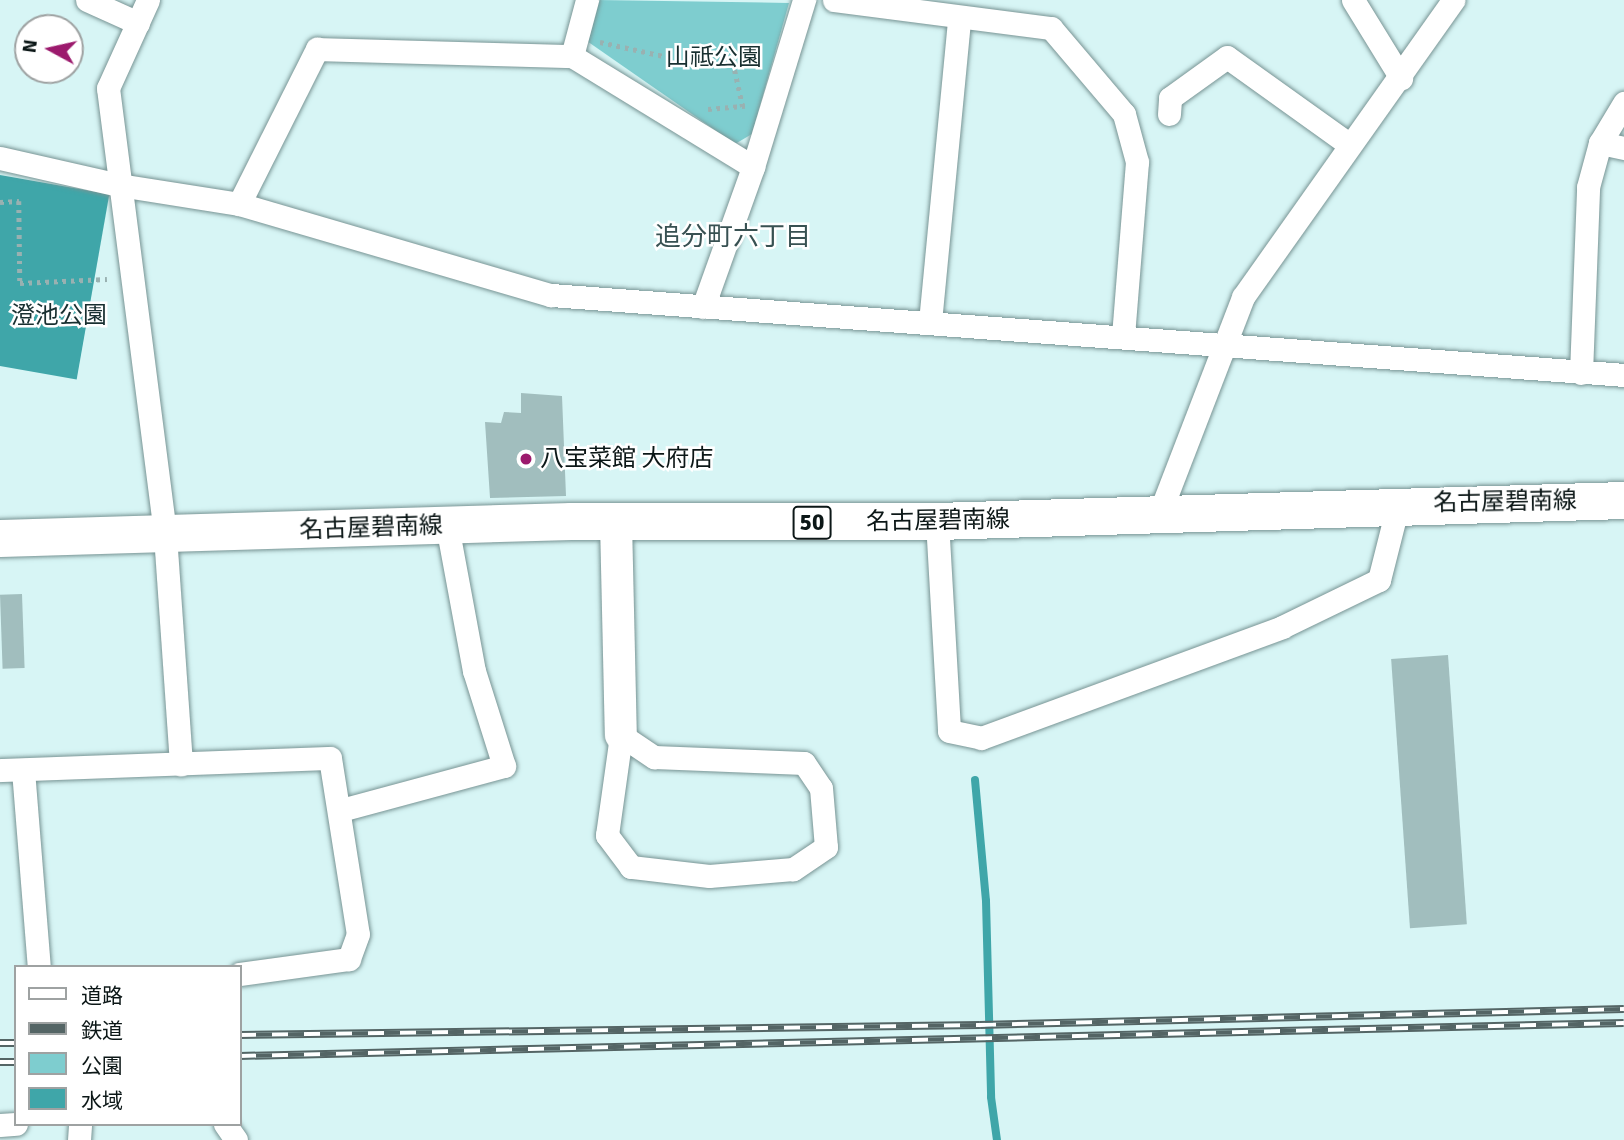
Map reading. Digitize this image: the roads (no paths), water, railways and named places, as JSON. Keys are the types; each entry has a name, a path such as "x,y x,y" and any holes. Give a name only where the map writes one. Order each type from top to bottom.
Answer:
{"main road":[{"name":"名古屋碧南線","path":"0,538 447,525 937,521 1624,500"}],"street":[{"path":"87,0 138,23"},
{"path":"148,0 108,88 165,535 181,764"},
{"path":"572,57 587,0"},
{"path":"703,307 753,167 804,0"},
{"path":"834,0 959,19 1051,28 1124,114 1138,162 1123,335"},
{"path":"1353,0 1401,78"},
{"path":"1160,515 1222,346 1243,297 1347,143 1401,78 1453,0"},
{"path":"930,322 959,19"},
{"path":"239,204 317,49 572,57 753,167"},
{"path":"1169,114 1170,98 1227,57 1347,143"},
{"path":"1581,373 1588,187 1601,144 1624,103"},
{"path":"1601,144 1624,148"},
{"path":"0,158 119,185 239,204 551,295 1123,335 1222,346 1624,375"},
{"path":"937,521 949,731 981,738 1282,627 1379,580 1398,505"},
{"path":"616,522 621,735 607,835 631,867 709,876 793,869 826,847 821,788 804,762 654,757 621,735"},
{"path":"341,810 504,766 474,671 447,525"},
{"path":"39,965 11,770 330,758 341,810 358,934 349,959 242,974"}],"water":[{"name":"澄池公園","path":"0,175 109,194 77,379 0,366"}],"waterway":[{"path":"975,780 986,901 991,1097 997,1140"}],"railway":[{"path":"242,1035 980,1025 1624,1009"},
{"path":"242,1056 1624,1023"},
{"path":"0,1043 14,1043"},
{"path":"0,1062 14,1062"}],"place":[{"name":"八宝菜館 大府店","path":"526,459"}],"district":[{"name":"追分町六丁目","path":"733,238"}],"park label":[{"name":"山祗公園","path":"714,58"}]}
